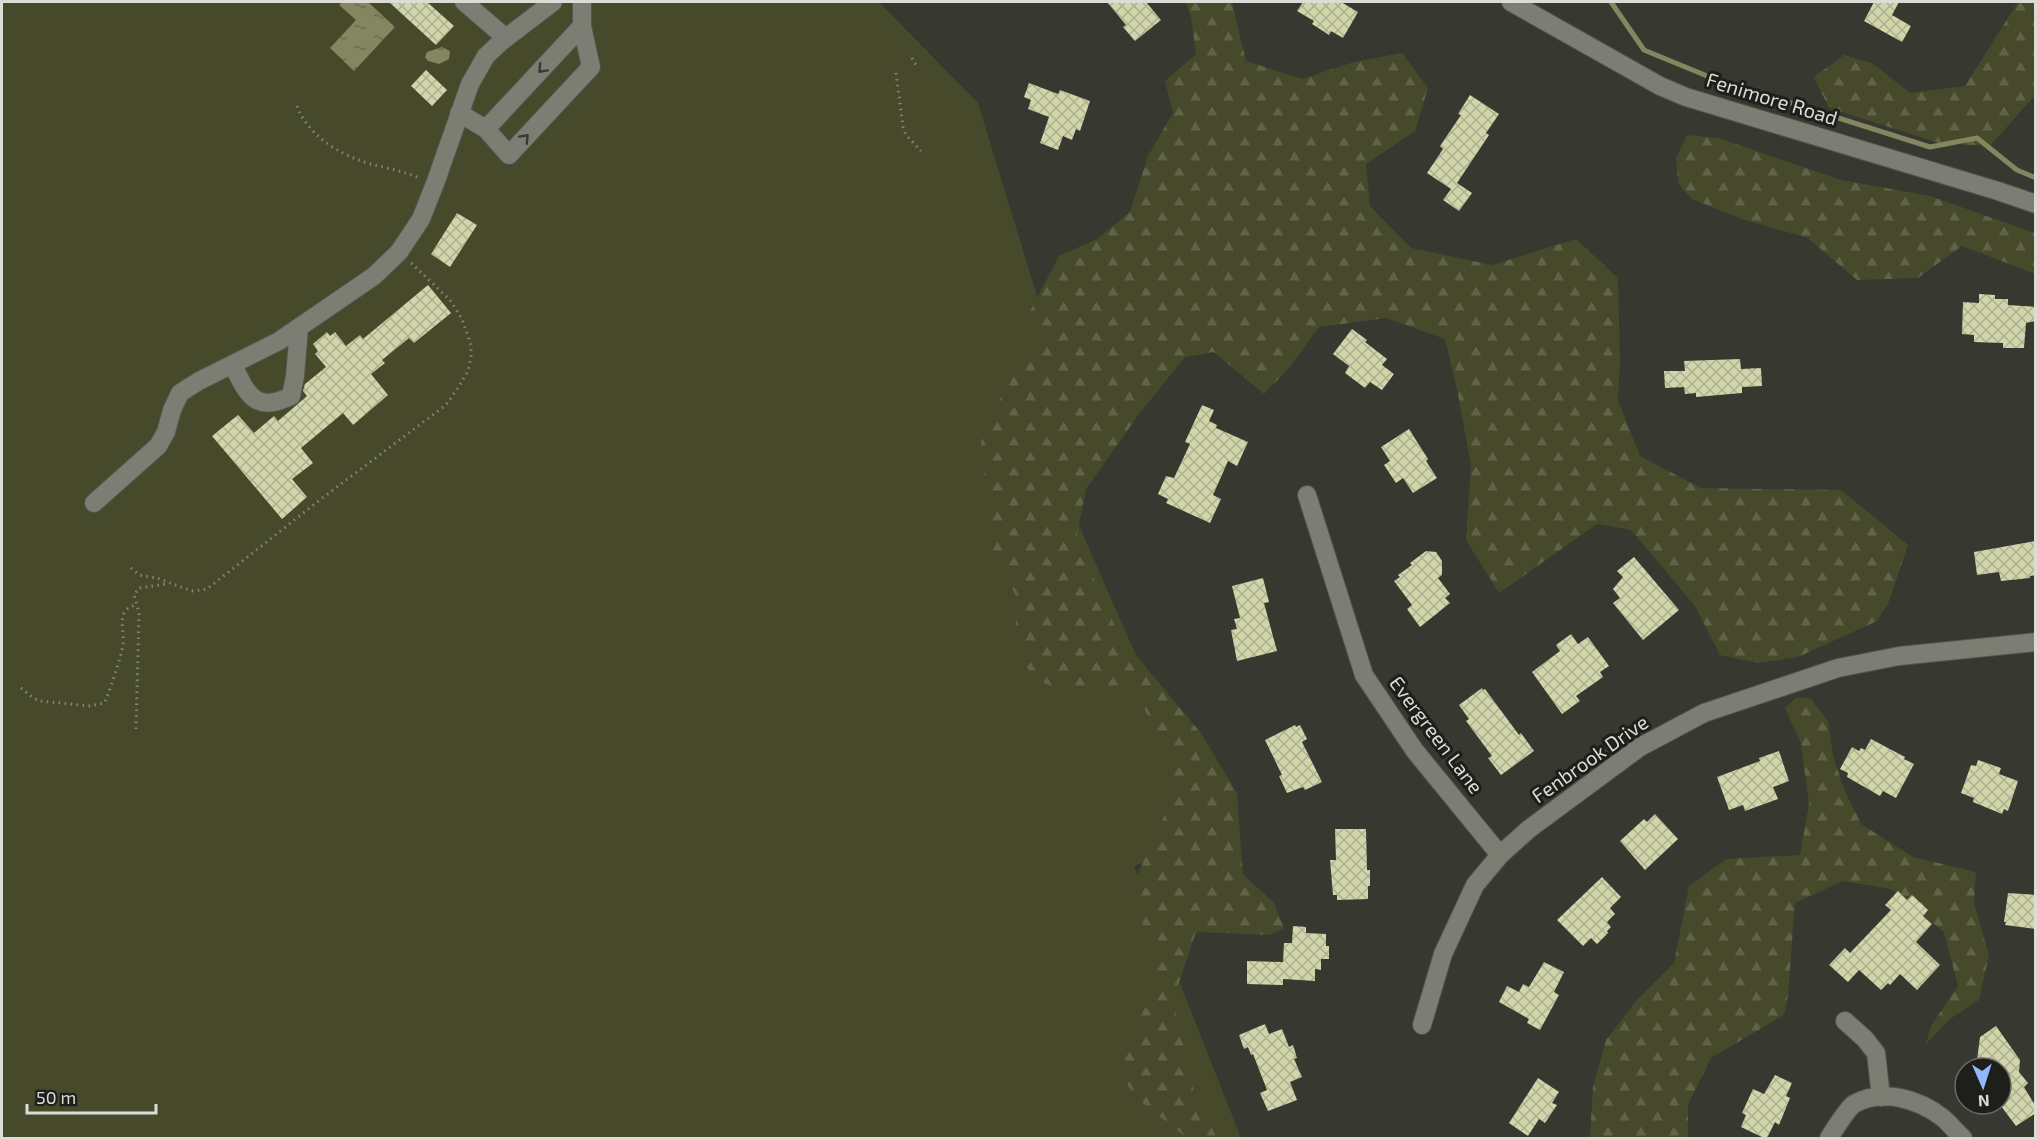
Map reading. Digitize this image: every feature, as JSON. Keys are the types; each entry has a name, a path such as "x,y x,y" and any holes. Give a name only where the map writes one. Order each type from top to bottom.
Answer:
{"street":[{"path":"464,2 506,38"},
{"path":"94,503 158,446 166,432 180,393 198,381 279,341 374,276 399,252 421,219 470,84 486,56 553,2"},
{"path":"459,113 486,129 509,155 591,67 582,26 582,2"},
{"name":"Fenimore Road","path":"1511,2 1660,86 1686,97 2036,204"},
{"path":"486,129 582,26"},
{"path":"233,365 249,394 260,402 276,404 291,396 299,328"},
{"name":"Evergreen Lane","path":"1307,495 1364,675 1415,751 1500,855"},
{"name":"Fenbrook Drive","path":"1422,1025 1443,954 1475,885 1500,855 1529,829 1640,747 1704,713 1838,668 1899,656 2036,642"},
{"path":"1845,1021 1865,1039 1876,1053 1881,1096"},
{"path":"1829,1138 1852,1105 1881,1096 1891,1096 1919,1103 1943,1118 1963,1138"}],"path":[{"path":"912,58 917,67"},
{"path":"896,73 903,127 906,135 921,151"},
{"path":"297,106 305,122 320,138 332,146 364,162 401,170 435,183"},
{"path":"131,568 139,575 158,578 192,591 207,589 446,405 468,371 471,345 462,320 450,300 399,252"},
{"path":"136,729 139,613 134,595 140,588 170,584"},
{"path":"21,688 40,701 90,706 104,703 110,693 123,645 124,613 128,607 135,605"}],"green space":[{"path":"2,2 879,2 978,103 1068,397 1027,407 1215,835 1134,866 1241,1138 2,1138"},
{"path":"1186,2 1232,2 1246,61 1302,79 1354,62 1402,53 1428,88 1415,131 1366,164 1370,206 1411,248 1492,265 1576,239 1618,278 1620,362 1618,400 1640,456 1701,488 1841,490 1908,545 1889,601 1877,621 1798,657 1758,663 1720,655 1695,606 1631,530 1597,524 1499,593 1466,540 1471,465 1445,339 1386,318 1319,327 1289,368 1264,394 1214,352 1185,357 1139,414 1086,489 1076,539 1119,635 1200,732 1237,793 1243,874 1274,903 1284,928 1269,935 1196,932 1173,1000 1195,1096 1217,1138 1187,1138 1141,1102 1119,1075 1151,986 1151,943 1129,893 1165,814 1172,770 1135,688 1109,688 1075,696 1034,679 1016,648 1016,596 992,548 981,441 996,405 1037,339 1028,315 1059,256 1097,239 1130,212 1148,156 1173,113 1165,81 1196,54 1191,18"},
{"path":"2018,2 2035,2 2035,95 1990,146 1939,143 1829,108 1814,77 1844,55 1872,63 1910,93 1965,86"},
{"path":"1687,135 1718,138 1841,180 1930,196 2035,233 2035,274 1962,246 1918,278 1857,280 1808,238 1742,219 1692,199 1678,183 1676,158"},
{"path":"1797,697 1811,699 1828,721 1833,756 1844,789 1861,824 1913,857 1976,872 1974,903 1989,955 1979,1000 1950,1019 1926,1044 1931,1026 1958,986 1944,932 1890,889 1843,881 1795,903 1788,995 1784,1015 1711,1058 1688,1105 1688,1138 1590,1138 1593,1087 1606,1040 1636,1001 1674,963 1689,886 1726,859 1800,855 1809,804 1801,744 1785,708"}],"water":[{"path":"342,2 368,2 395,27 354,71 330,48 356,20 339,5"},
{"path":"442,47 450,51 449,59 439,64 428,61 425,57 427,52"}],"building":[{"path":"389,2 427,2 454,26 436,45"},
{"path":"1107,2 1146,2 1161,20 1135,41 1123,27 1126,25"},
{"path":"1303,2 1341,2 1358,12 1343,38 1331,31 1329,35 1312,24 1314,21 1297,11"},
{"path":"1874,2 1899,2 1892,15 1911,26 1902,42 1864,21"},
{"path":"426,70 447,90 432,106 411,86"},
{"path":"1029,83 1058,94 1060,90 1090,101 1080,131 1076,129 1072,140 1063,136 1058,150 1040,143 1049,117 1028,109 1031,100 1024,97"},
{"path":"1470,95 1499,114 1486,133 1489,135 1457,183 1472,193 1459,211 1443,200 1451,189 1427,173 1443,149 1440,146 1461,115 1458,114"},
{"path":"457,213 477,225 450,267 431,254"},
{"path":"428,285 451,313 414,343 409,338 382,360 385,363 371,374 388,395 353,425 343,413 301,448 313,463 292,479 307,497 282,519 212,436 238,415 254,433 274,416 278,421 307,396 303,391 305,384 326,367 315,354 318,351 313,344 327,332 330,336 335,332 346,346 360,335 363,339"},
{"path":"1979,294 1995,295 1995,299 2008,299 2008,305 2036,307 2035,321 2026,323 2024,348 2003,348 2003,343 1974,342 1974,335 1962,334 1963,302 1979,303"},
{"path":"1352,329 1387,359 1382,365 1394,374 1382,390 1370,382 1365,388 1345,373 1349,366 1333,354"},
{"path":"1740,359 1741,369 1761,368 1762,386 1742,387 1742,393 1696,397 1696,393 1685,394 1684,387 1665,388 1664,371 1685,371 1684,361"},
{"path":"1202,405 1214,410 1209,421 1217,425 1216,428 1248,442 1237,466 1228,461 1213,495 1221,499 1210,523 1166,503 1168,499 1158,494 1166,476 1174,478 1190,444 1185,442"},
{"path":"1409,429 1437,478 1413,493 1403,478 1396,483 1384,465 1390,461 1381,447"},
{"path":"2036,541 2036,575 2030,578 2001,581 1999,572 1977,575 1974,552"},
{"path":"1426,551 1436,552 1442,561 1442,575 1438,578 1450,594 1445,598 1450,603 1420,627 1407,609 1412,605 1394,581 1400,577 1398,575 1412,565 1410,563"},
{"path":"1634,557 1679,610 1643,640 1613,603 1620,598 1613,589 1623,577 1617,571"},
{"path":"1263,578 1269,602 1264,603 1277,651 1237,661 1231,630 1237,629 1234,619 1240,618 1232,586"},
{"path":"1571,634 1578,644 1588,637 1609,666 1600,672 1603,677 1576,696 1580,701 1562,714 1532,672 1560,651 1556,645"},
{"path":"1482,688 1534,751 1501,775 1488,758 1492,756 1466,721 1469,719 1459,705"},
{"path":"1295,725 1296,727 1300,725 1307,739 1302,742 1322,782 1305,790 1303,787 1287,793 1279,776 1282,775 1265,740"},
{"path":"1871,739 1914,764 1896,798 1883,791 1880,796 1847,777 1848,773 1840,769 1852,747 1859,751 1861,748 1865,750"},
{"path":"1779,751 1789,781 1773,787 1778,799 1745,811 1743,805 1729,810 1717,777 1760,761 1759,758"},
{"path":"1978,760 2001,768 1999,774 2018,781 2008,811 2004,809 2002,814 1973,802 1974,798 1961,793 1971,765 1976,766"},
{"path":"1655,814 1678,839 1645,870 1620,841 1644,819 1647,822"},
{"path":"1335,829 1366,829 1367,870 1370,870 1368,899 1337,900 1337,895 1333,895 1330,860 1336,860"},
{"path":"1602,877 1621,897 1610,908 1615,914 1607,922 1611,927 1608,933 1597,944 1591,938 1583,946 1557,920"},
{"path":"1898,891 1907,900 1912,895 1928,910 1923,916 1932,924 1916,942 1940,965 1917,990 1900,974 1890,985 1888,983 1881,990 1859,970 1848,982 1829,965 1845,948 1850,953 1891,910 1885,905"},
{"path":"2008,893 2036,895 2036,929 2005,925"},
{"path":"1293,926 1306,927 1306,933 1326,934 1329,959 1321,959 1321,970 1315,969 1315,981 1283,979 1283,985 1247,984 1247,961 1283,962 1284,943 1292,943"},
{"path":"1544,962 1564,972 1554,992 1559,995 1540,1030 1527,1023 1529,1019 1499,1002 1507,986 1519,992 1523,984 1529,987"},
{"path":"1265,1024 1269,1034 1282,1029 1289,1047 1293,1045 1297,1058 1294,1059 1302,1077 1290,1082 1297,1100 1268,1111 1260,1093 1267,1090 1253,1054 1251,1055 1248,1047 1244,1049 1239,1035"},
{"path":"1996,1026 2020,1060 2019,1072 2028,1083 2024,1087 2036,1107 2036,1113 2016,1126 2008,1116 2013,1116 2013,1056 1978,1056 1980,1037"},
{"path":"1775,1075 1792,1083 1786,1096 1790,1098 1779,1125 1775,1122 1767,1138 1764,1138 1741,1127 1746,1115 1742,1113 1753,1089 1764,1094"},
{"path":"1538,1078 1559,1092 1552,1103 1557,1105 1545,1123 1539,1119 1528,1136 1509,1123"}],"waterway":[{"path":"1611,2 1644,50 1712,78 1930,147 1977,138 2017,170 2036,178"}]}
